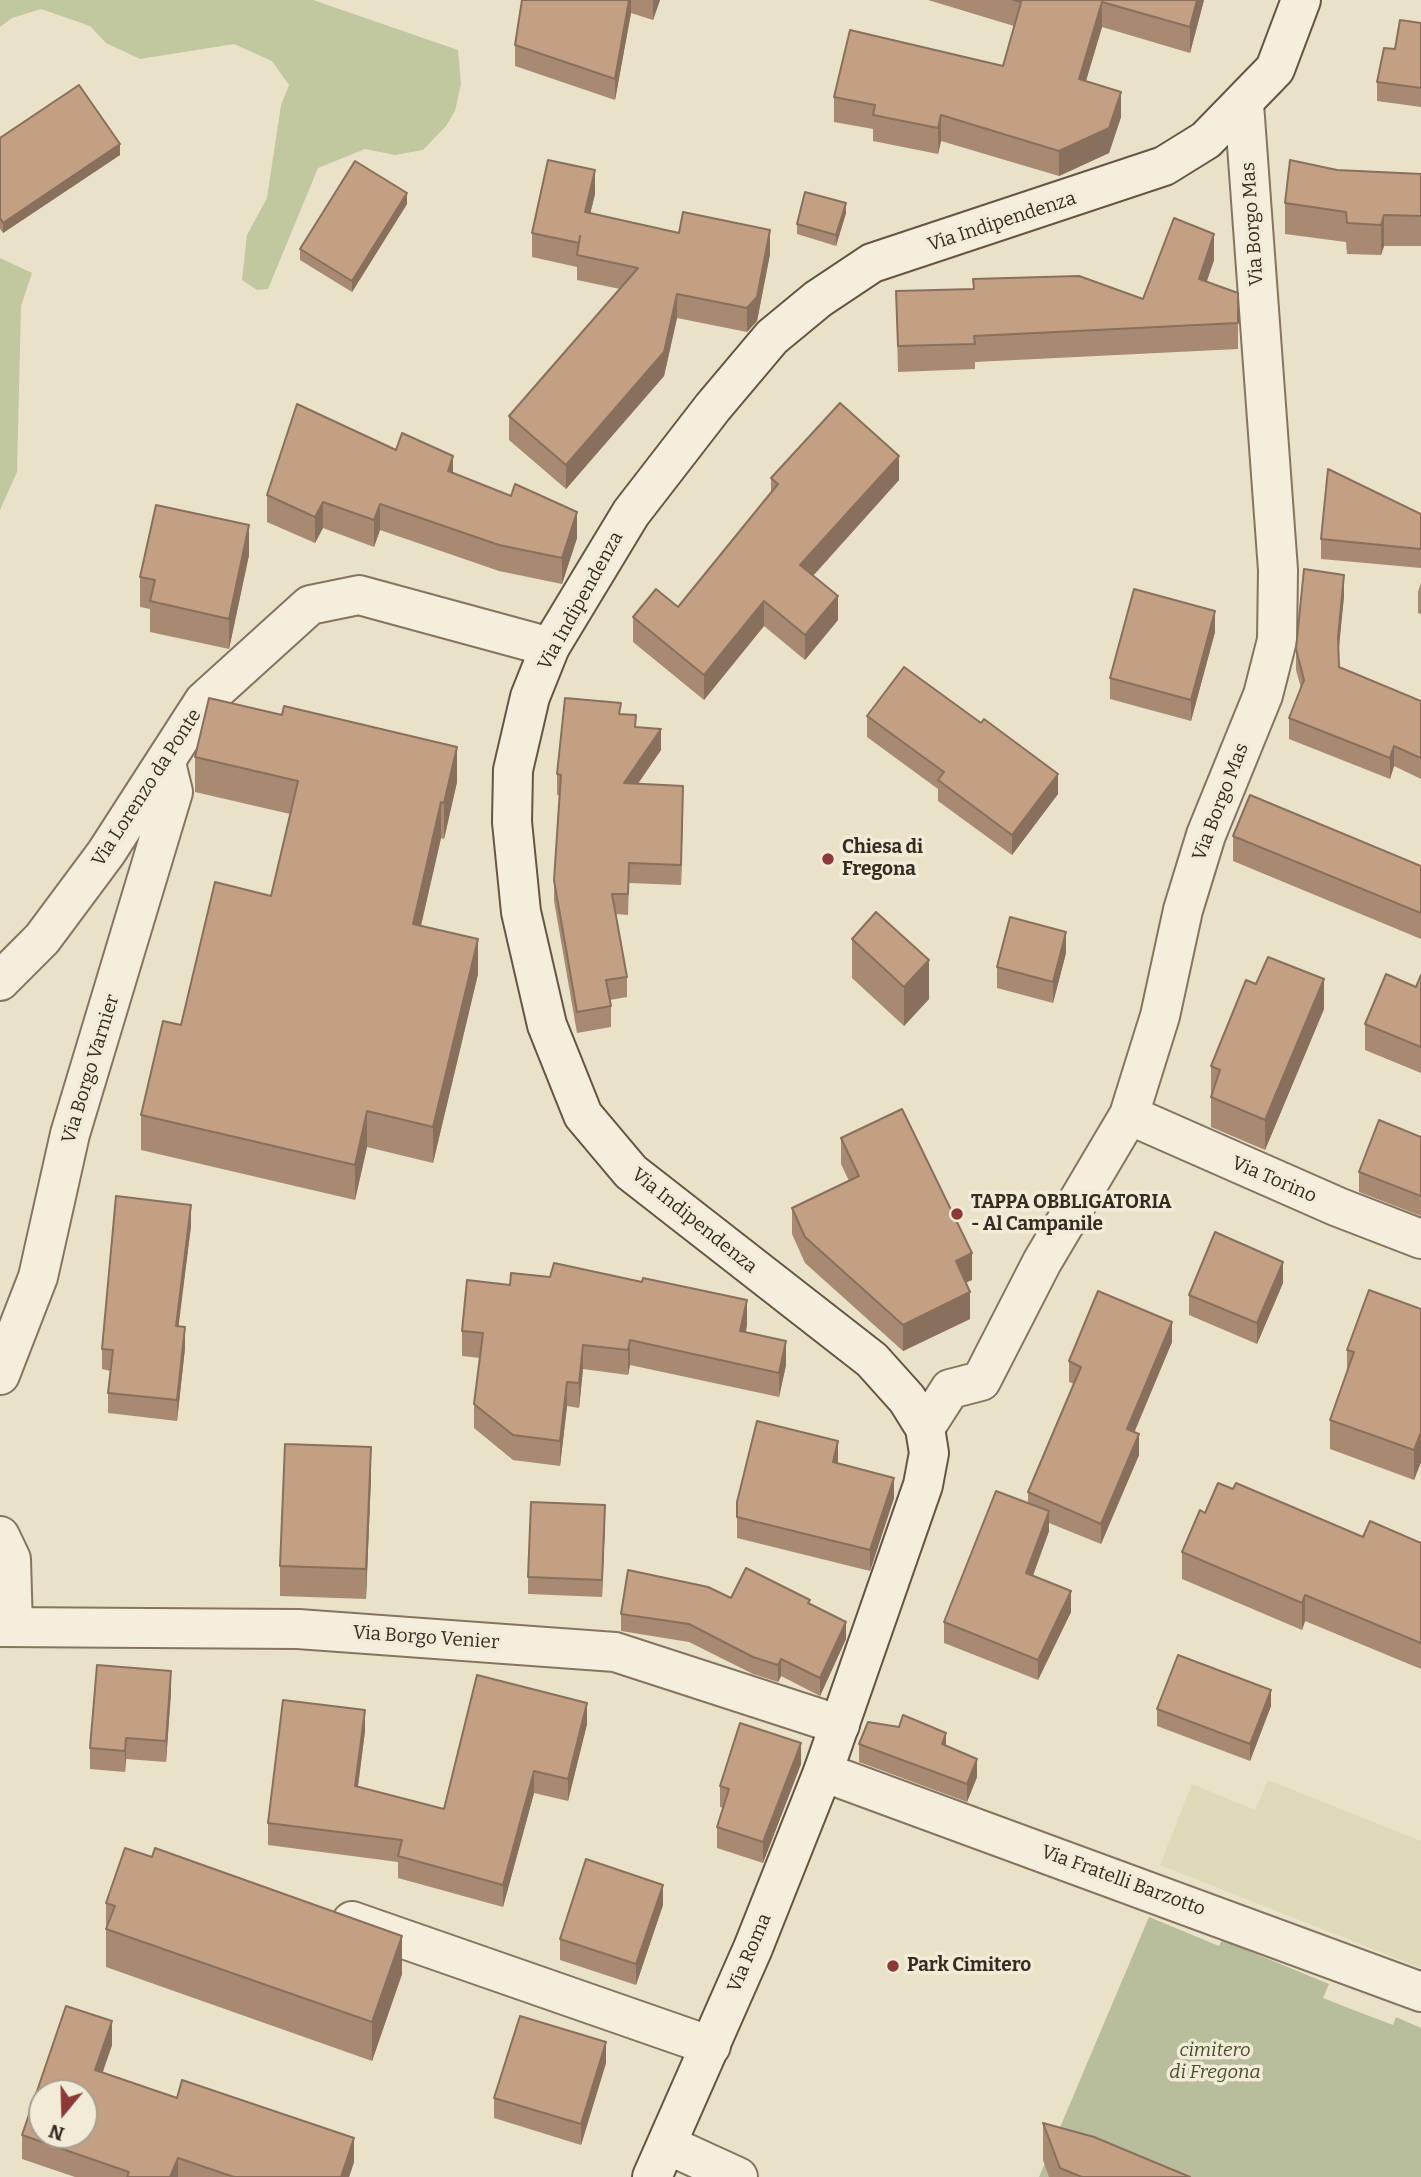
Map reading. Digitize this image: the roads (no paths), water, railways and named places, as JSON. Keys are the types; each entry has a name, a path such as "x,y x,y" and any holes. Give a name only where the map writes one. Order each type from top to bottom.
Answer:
{"street":[{"name":"Via Indipendenza","path":"840,1725 923,1485 929,1452 925,1428 907,1399 872,1360 631,1172 583,1115 547,1025 521,912 512,822 513,770 530,697 550,647 631,513 713,407 772,338 818,299 872,263 1164,166 1206,139 1244,104 1275,69 1301,0"},
{"name":"Via Borgo Mas","path":"925,1428 950,1389 981,1381 1042,1262 1129,1115 1160,1016 1183,910 1206,835 1263,695 1277,640 1278,570 1244,104"},
{"name":"Via Lorenzo da Ponte","path":"0,981 42,939 106,853 204,701 310,604 359,595 550,647"},
{"name":"Via Borgo Varnier","path":"0,1375 38,1277 69,1134 173,792 166,763"},
{"name":"Via Torino","path":"1129,1115 1301,1191 1421,1240"},
{"path":"0,1536 11,1559 7,1627"},
{"name":"Via Borgo Venier","path":"7,1627 298,1629 615,1652 840,1725"},
{"name":"Via Roma","path":"660,2161 711,2046 840,1725"},
{"name":"Via Fratelli Barzotto","path":"823,1772 1421,1992"},
{"path":"318,1909 711,2046"},
{"path":"660,2161 738,2177"}],"place":[{"name":"Chiesa di Fregona","path":"828,859"},
{"name":"TAPPA OBBLIGATORIA - Al Campanile","path":"957,1214"},
{"name":"Park Cimitero","path":"893,1966"}],"park label":[{"name":"cimitero di Fregona","path":"1215,2062"}]}
